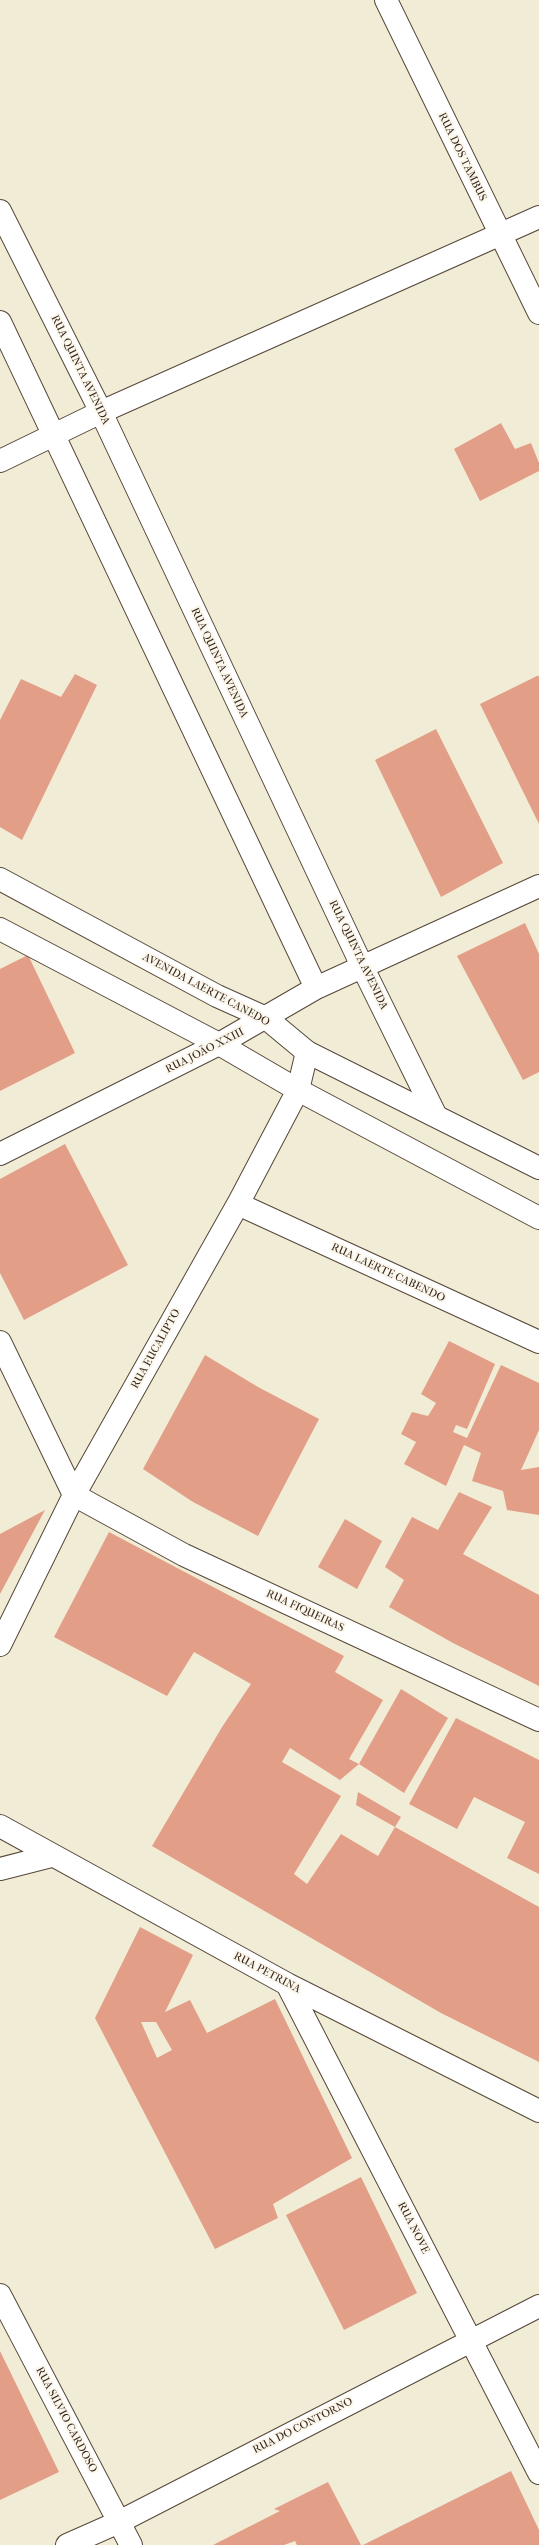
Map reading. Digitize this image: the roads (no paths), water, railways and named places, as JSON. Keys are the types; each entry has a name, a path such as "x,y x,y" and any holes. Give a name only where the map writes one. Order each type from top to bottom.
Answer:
{"street":[{"name":"RUA DOS TAMBUS","path":"386,0 499,235 539,313"},
{"name":"RUA QUINTA AVENIDA","path":"0,211 101,412 362,966 436,1116"},
{"path":"0,461 101,412 539,216"},
{"path":"0,322 55,434 316,988"},
{"name":"AVENIDA LAERTE CANEDO","path":"0,879 217,996 266,1018 307,1052 539,1168"},
{"name":"RUA JOÃO XXIII","path":"0,1154 219,1044 316,988 539,886"},
{"path":"0,929 219,1044 298,1090 539,1218"},
{"name":"RUA EUCALIPTO","path":"0,1645 74,1496 238,1204 298,1090 307,1052"},
{"name":"RUA LAERTE CABENDO","path":"238,1204 539,1342"},
{"path":"0,1342 74,1496"},
{"name":"RUA FIQUEIRAS","path":"74,1496 184,1555 539,1720"},
{"name":"RUA PETRINA","path":"0,1826 51,1856 287,1984 539,2111"},
{"path":"0,1869 51,1856"},
{"name":"RUA NOVE","path":"287,1984 539,2473"},
{"name":"RUA SILVIO CARDOSO","path":"0,2295 131,2545"},
{"name":"RUA DO CONTORNO","path":"67,2545 119,2522 539,2306"}]}
